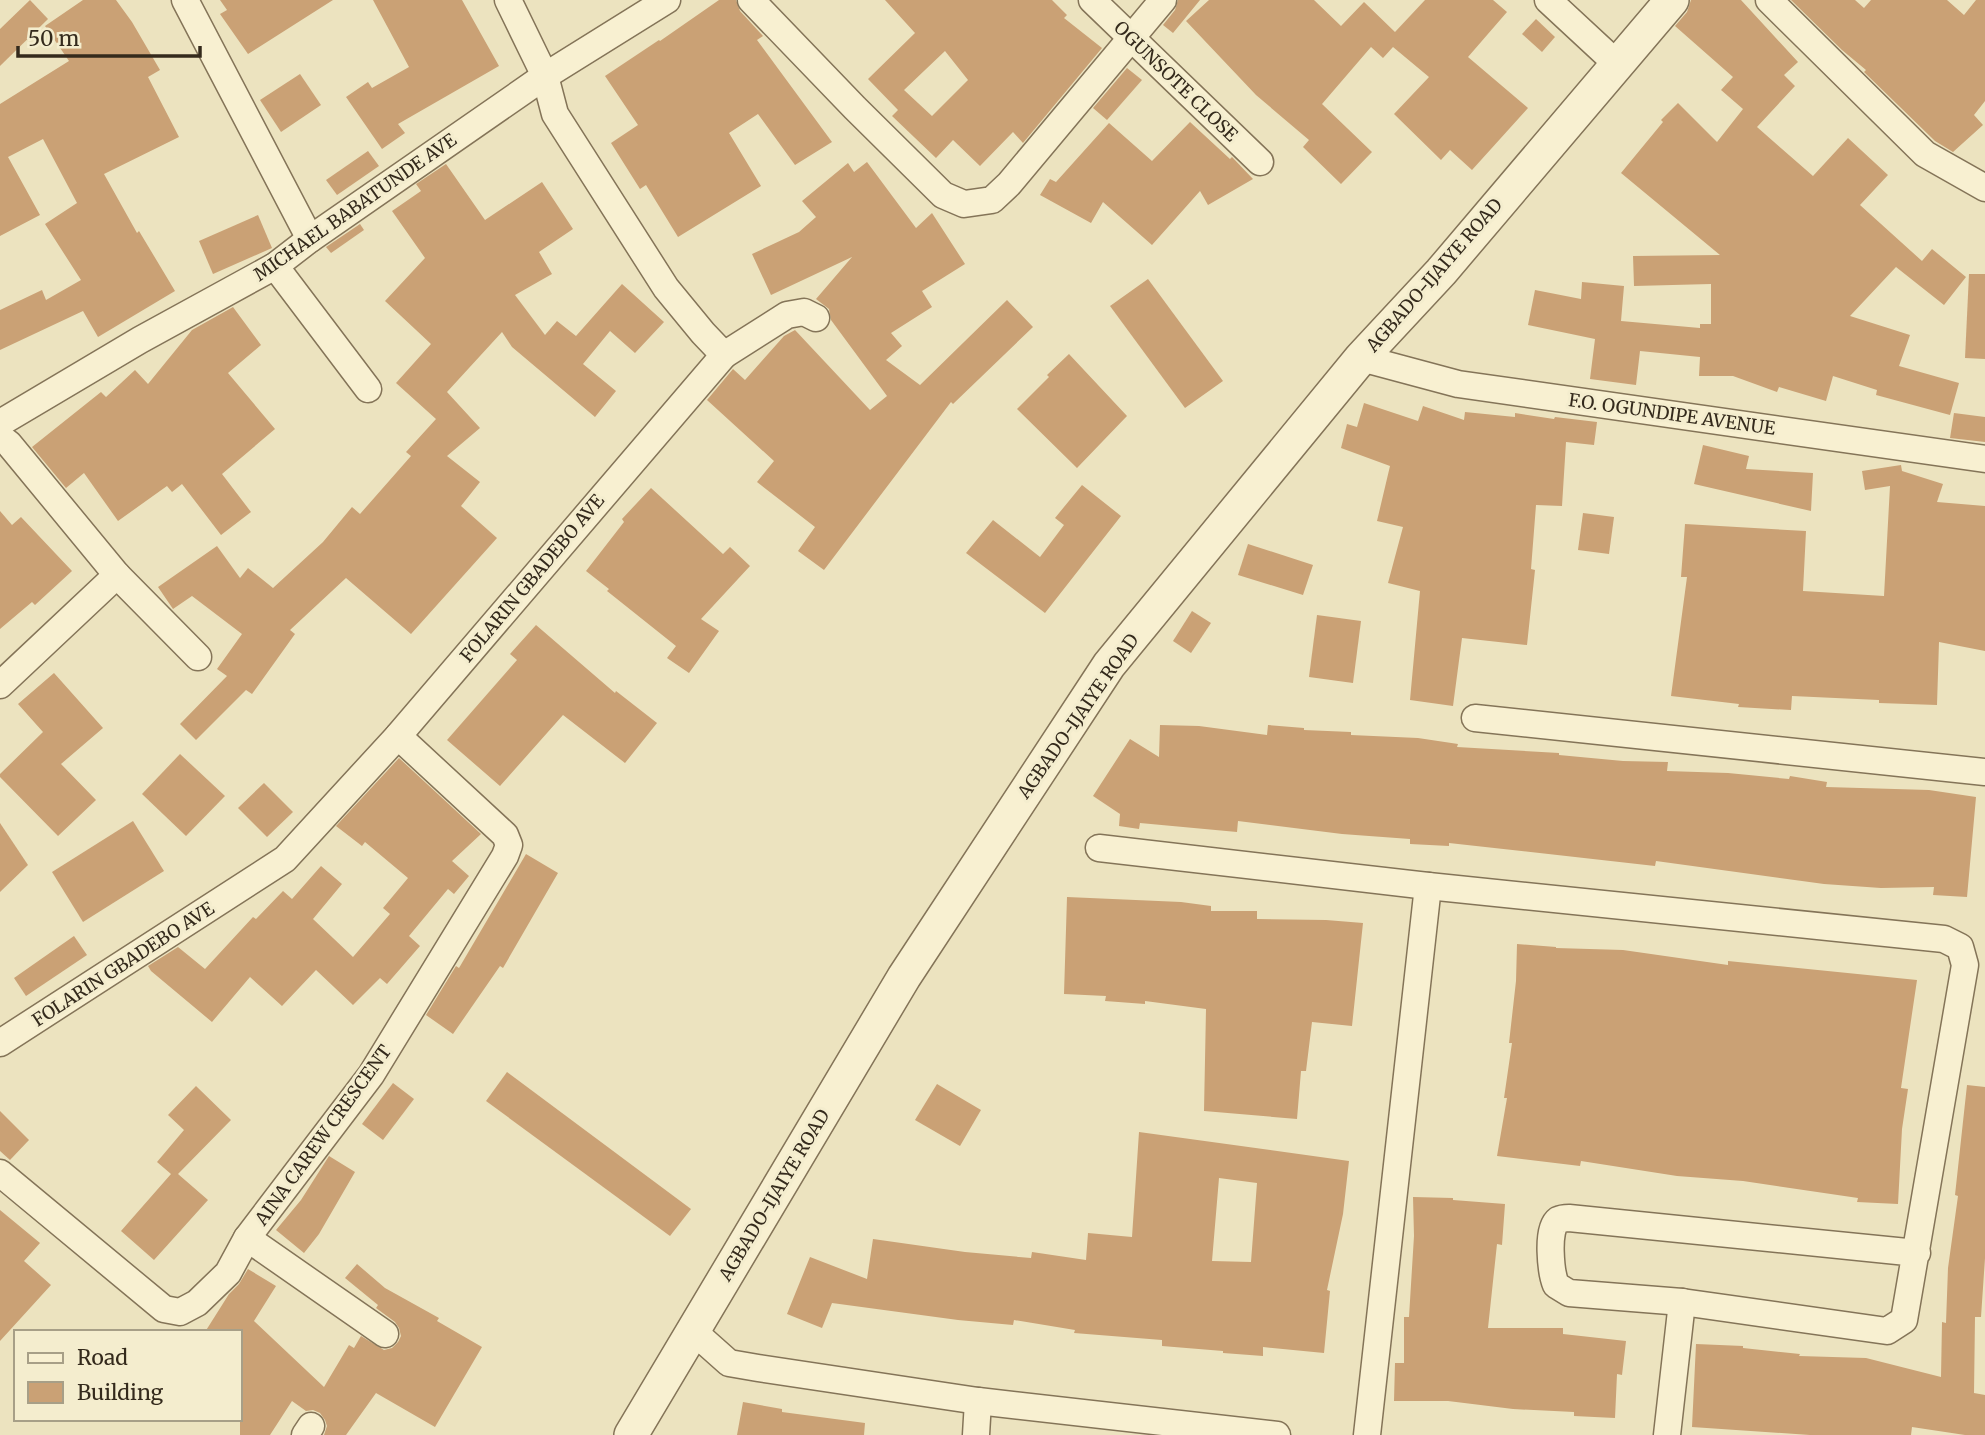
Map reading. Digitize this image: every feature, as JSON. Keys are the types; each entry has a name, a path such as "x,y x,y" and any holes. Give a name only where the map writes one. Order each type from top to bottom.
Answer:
{"street":[{"path":"186,0 310,239"},
{"path":"508,0 545,76 555,114 666,288 724,355"},
{"name":"MICHAEL BABATUNDE AVE","path":"2,418 275,266 545,76 667,0"},
{"path":"751,0 943,195 964,204 992,200 1009,184 1163,0"},
{"name":"OGUNSOTE CLOSE","path":"1092,0 1260,162"},
{"path":"1548,0 1617,64"},
{"name":"AGBADO-IJAIYE ROAD","path":"631,1435 904,976 1108,665 1361,358 1441,272 1672,0"},
{"path":"1769,0 1926,154 1985,188"},
{"path":"275,266 368,389"},
{"name":"FOLARIN GBADEBO AVE","path":"0,1043 285,859 398,736 724,355 787,314 804,312 816,318"},
{"name":"F.O. OGUNDIPE AVENUE","path":"1361,358 1458,384 1985,458"},
{"path":"2,418 9,444 117,575 198,657"},
{"path":"0,685 117,575"},
{"path":"1475,718 1985,772"},
{"name":"AINA CAREW CRESCENT","path":"0,1173 164,1309 180,1312 197,1303 228,1273 247,1238 371,1075 505,856 509,845 505,835 398,736"},
{"path":"1099,848 1429,886 1944,939 1961,947 1965,965 1917,1253 1904,1320 1887,1331 1682,1302 1569,1293 1556,1285 1551,1273 1552,1227 1559,1220 1569,1217 1917,1253"},
{"path":"1367,1435 1429,886"},
{"path":"247,1238 385,1334"},
{"path":"1667,1435 1682,1302"},
{"path":"693,1331 729,1363 978,1401 1277,1435"},
{"path":"976,1435 978,1401"}],"building":[{"path":"30,0 48,19 0,66 0,29"},
{"path":"83,0 116,0 160,70 148,77 179,137 104,174 137,233 139,231 175,291 98,337 83,311 0,350 0,310 42,290 46,300 81,280 45,224 77,203 43,139 8,157 40,215 0,236 0,104 69,61 45,26"},
{"path":"220,0 333,0 248,54 220,14 227,10"},
{"path":"373,0 462,0 499,66 398,124 405,133 382,149 346,97 368,82 372,88 409,67"},
{"path":"719,0 736,0 740,11 763,36 757,40 832,142 795,165 758,114 729,133 761,186 678,237 646,185 640,189 611,143 638,125 605,76"},
{"path":"885,0 1052,0 1067,15 1064,18 1102,48 1023,143 1013,132 980,166 953,140 936,158 892,116 898,110 868,79 915,33","holes":["945,51 968,80 932,116 904,90"]},
{"path":"1178,0 1200,0 1173,33 1163,25 1175,10"},
{"path":"1209,0 1314,0 1341,26 1364,2 1395,32 1425,0 1493,0 1507,12 1468,57 1528,108 1472,170 1450,150 1441,160 1394,114 1429,77 1393,47 1383,58 1371,47 1322,104 1372,152 1341,184 1303,147 1309,140 1256,95 1186,21"},
{"path":"1691,0 1741,0 1798,62 1784,75 1795,86 1757,127 1813,176 1848,138 1888,175 1860,205 1922,261 1932,249 1966,277 1944,305 1896,267 1850,316 1910,335 1899,366 1959,383 1950,415 1876,395 1877,390 1833,376 1826,401 1779,387 1777,392 1733,376 1699,376 1700,357 1640,351 1636,385 1590,379 1595,339 1528,325 1535,290 1581,299 1582,282 1624,286 1621,321 1700,328 1700,324 1711,324 1711,284 1634,286 1633,256 1720,255 1621,173 1663,122 1661,120 1678,103 1717,142 1743,109 1721,90 1733,77 1675,26 1687,12"},
{"path":"1791,0 1855,0 1864,8 1871,0 1947,0 1964,15 1976,0 1985,0 1985,101 1974,115 1983,125 1953,152 1935,141 1864,72 1866,70"},
{"path":"1536,19 1555,37 1542,52 1522,34"},
{"path":"1127,68 1142,80 1107,120 1093,108"},
{"path":"300,74 321,105 281,132 260,100"},
{"path":"1190,122 1230,159 1232,157 1253,179 1208,205 1200,191 1152,245 1103,202 1091,223 1040,195 1050,179 1056,182 1109,123 1152,161"},
{"path":"368,151 379,166 337,195 326,180"},
{"path":"867,162 916,228 932,213 965,264 922,291 932,307 891,333 902,346 886,360 920,385 1007,300 1033,327 953,404 951,402 824,570 798,551 815,527 757,482 774,461 707,400 733,369 745,380 784,336 795,330 870,410 887,396 831,320 829,309 816,299 852,257 771,295 752,254 799,232 816,217 802,201 848,163 854,172"},
{"path":"446,164 485,220 542,182 573,229 539,252 552,274 515,295 545,335 557,321 576,336 622,284 664,322 635,353 610,331 583,364 616,391 595,417 512,347 502,332 447,392 480,428 447,456 480,482 461,506 497,538 411,634 346,578 290,630 295,634 252,694 246,690 196,740 180,724 227,676 217,669 242,634 192,596 173,609 158,587 217,546 240,578 248,568 273,588 323,542 352,507 360,514 411,456 406,452 436,419 396,383 431,344 385,301 425,258 392,211 421,191 416,184"},
{"path":"258,215 272,248 213,274 199,241"},
{"path":"360,224 364,230 331,253 326,247"},
{"path":"1969,274 1985,274 1985,359 1965,358"},
{"path":"1148,279 1223,381 1185,408 1110,306"},
{"path":"233,307 261,345 228,373 275,429 222,474 251,512 221,535 182,484 172,492 167,486 118,521 84,473 66,488 32,447 101,392 106,397 135,370 148,384 192,330"},
{"path":"1069,354 1127,416 1077,468 1017,409"},
{"path":"1364,403 1418,421 1423,406 1464,420 1465,412 1515,417 1515,413 1597,422 1594,445 1566,442 1562,506 1536,505 1531,569 1535,570 1527,645 1462,638 1453,706 1410,700 1420,591 1388,583 1403,527 1377,521 1390,466 1341,448 1347,424 1357,427"},
{"path":"1954,413 1985,417 1985,442 1950,438"},
{"path":"1703,445 1749,456 1746,469 1813,473 1811,511 1694,484"},
{"path":"1901,465 1902,471 1943,484 1937,502 1985,506 1985,651 1939,642 1937,705 1792,696 1791,710 1738,707 1739,704 1671,696 1687,577 1681,577 1685,524 1806,531 1803,591 1884,596 1890,486 1865,490 1862,471"},
{"path":"1082,485 1121,516 1045,613 966,553 993,520 1040,557 1064,525 1055,518"},
{"path":"651,488 723,554 730,547 750,566 701,619 719,631 689,673 667,658 676,646 586,571 624,522 622,519"},
{"path":"0,511 12,525 21,517 72,571 35,605 32,602 0,629"},
{"path":"1583,513 1614,517 1609,554 1578,550"},
{"path":"1248,544 1313,565 1303,595 1238,575"},
{"path":"1192,611 1211,623 1191,653 1173,641"},
{"path":"1317,615 1361,621 1353,683 1309,677"},
{"path":"536,625 615,693 616,691 657,723 625,763 563,715 500,786 447,740 517,660 510,654"},
{"path":"54,673 103,728 61,764 96,800 58,836 0,777 43,732 18,704"},
{"path":"1160,725 1199,726 1267,735 1268,725 1351,732 1351,735 1418,738 1458,744 1457,747 1559,753 1623,761 1668,762 1667,771 1789,779 1790,776 1827,782 1826,787 1929,790 1976,797 1967,897 1933,895 1934,887 1881,888 1824,884 1656,861 1655,866 1449,843 1449,846 1410,844 1410,839 1342,834 1238,821 1237,832 1140,823 1139,829 1119,826 1120,814 1093,796 1130,739 1159,757"},
{"path":"180,754 225,796 186,836 142,794"},
{"path":"399,758 481,834 452,861 469,876 454,894 448,889 409,936 420,946 387,984 380,978 353,1005 316,970 282,1006 250,977 212,1022 151,971 148,966 178,947 205,969 253,917 256,919 283,891 292,899 321,866 342,884 313,919 353,957 390,914 383,908 408,878 365,842 362,846 336,826"},
{"path":"264,783 293,812 267,837 238,808"},
{"path":"133,821 164,871 83,922 52,872"},
{"path":"0,823 28,865 0,892"},
{"path":"526,854 558,873 503,968 500,966 453,1034 426,1015 456,966 459,968"},
{"path":"1067,897 1181,902 1211,906 1211,911 1257,911 1257,919 1363,923 1352,1026 1312,1022 1306,1071 1301,1071 1297,1119 1204,1111 1206,1009 1145,1001 1145,1004 1105,1001 1106,996 1064,994"},
{"path":"74,936 87,955 26,996 14,978"},
{"path":"1517,944 1623,950 1728,965 1728,961 1917,980 1901,1088 1908,1089 1902,1129 1898,1204 1857,1202 1858,1198 1743,1181 1677,1176 1581,1161 1580,1166 1497,1156 1507,1098 1504,1098 1512,1043 1509,1043"},
{"path":"507,1072 691,1209 670,1236 486,1101"},
{"path":"393,1083 414,1099 383,1140 362,1124"},
{"path":"937,1084 981,1110 960,1146 915,1120"},
{"path":"1967,1085 1985,1087 1985,1258 1981,1317 1975,1317 1974,1393 1985,1395 1985,1435 1965,1435 1912,1427 1911,1435 1810,1435 1692,1427 1696,1344 1743,1346 1800,1354 1799,1356 1866,1358 1941,1377 1942,1322 1946,1323 1948,1268 1958,1196 1955,1195"},
{"path":"196,1086 231,1120 178,1174 208,1200 154,1260 121,1231 171,1174 157,1162 184,1130 168,1115"},
{"path":"0,1111 29,1140 10,1160 0,1151"},
{"path":"1139,1132 1349,1161 1343,1214 1327,1290 1330,1291 1324,1353 1263,1347 1263,1356 1223,1353 1162,1346 1162,1340 1074,1333 1075,1330 1014,1320 1013,1325 958,1320 832,1303 822,1328 787,1314 810,1257 867,1279 873,1239 965,1252 1031,1258 1032,1252 1086,1260 1088,1233 1132,1237","holes":["1219,1178 1257,1183 1251,1262 1212,1261"]},
{"path":"329,1156 355,1172 319,1234 304,1253 276,1230 301,1200"},
{"path":"1413,1197 1505,1204 1502,1245 1497,1244 1488,1328 1563,1328 1563,1334 1626,1341 1622,1375 1617,1374 1615,1418 1574,1416 1574,1412 1513,1409 1448,1401 1394,1401 1395,1363 1404,1363 1404,1317 1409,1317 1414,1236"},
{"path":"0,1210 40,1243 24,1261 51,1285 0,1341"},
{"path":"357,1264 385,1288 439,1318 437,1321 482,1347 435,1427 376,1393 346,1435 324,1435 327,1426 320,1413 306,1411 292,1401 270,1435 240,1435 242,1330 206,1330 229,1294 248,1269 276,1286 254,1321 324,1387 349,1345 354,1348 361,1336 384,1350 392,1348 401,1336 395,1322 345,1278"},
{"path":"743,1402 782,1409 782,1412 865,1423 864,1435 737,1435"}]}
